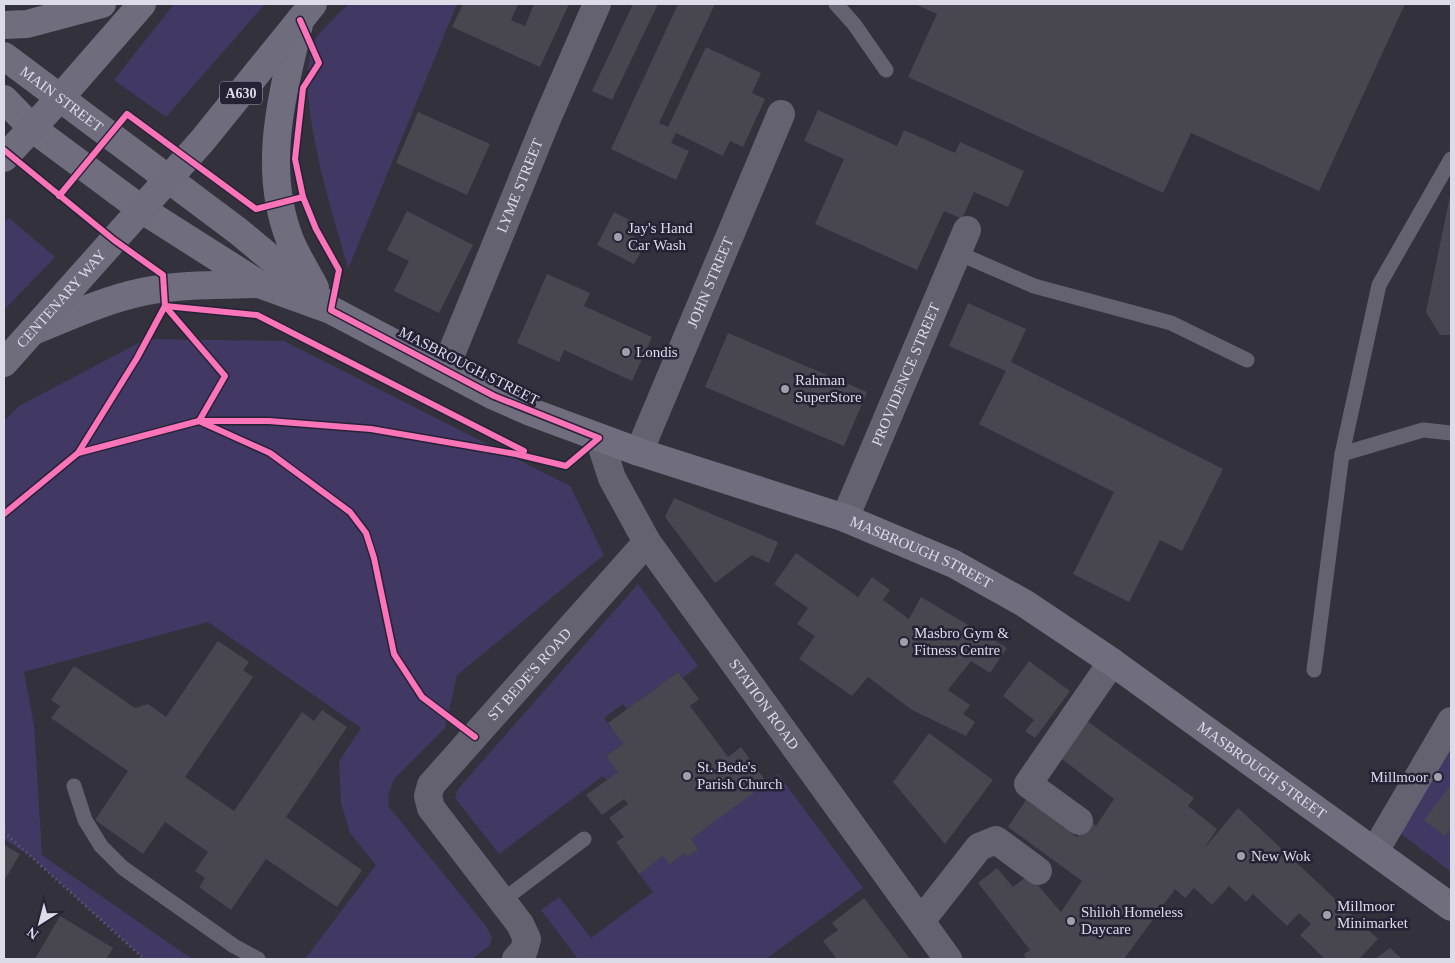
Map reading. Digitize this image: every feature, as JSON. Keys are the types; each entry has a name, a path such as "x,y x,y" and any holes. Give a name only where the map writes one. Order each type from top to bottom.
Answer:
{"main road":[{"path":"4,158 60,98 142,4"},
{"name":"CENTENARY WAY","path":"4,363 202,141 306,12"}],"street":[{"path":"4,25 27,24 102,4"},
{"name":"LYME STREET","path":"445,369 547,119 597,4"},
{"path":"306,12 276,131 275,167 280,204 290,240 326,305"},
{"name":"MAIN STREET","path":"4,56 168,180"},
{"path":"4,99 32,128 141,209"},
{"name":"JOHN STREET","path":"639,452 781,114"},
{"name":"MASBROUGH STREET","path":"168,180 238,231 326,305"},
{"name":"MASBROUGH STREET","path":"141,209 259,284 326,305 494,396 639,452 845,518 954,564 1024,603 1112,662 1451,907"},
{"name":"PROVIDENCE STREET","path":"845,518 962,241"},
{"path":"32,331 94,306 141,292 189,285 259,284"},
{"name":"STATION ROAD","path":"599,438 612,478 647,542 948,959"},
{"name":"ST BEDE'S ROAD","path":"516,959 524,950 527,939 520,924 431,808 428,796 431,785 647,542"},
{"path":"1079,821 1028,784 1112,662"},
{"path":"1375,851 1451,721"},
{"path":"921,921 979,847 996,840 1038,870"}],"lane":[{"path":"836,4 854,24 886,70"},
{"path":"1314,670 1342,454 1378,285 1451,159"},
{"path":"962,241 1034,286 1171,323 1247,360"},
{"path":"1342,454 1423,430 1451,433"},
{"path":"74,786 85,820 101,846 123,868 234,946 258,959"},
{"path":"502,901 584,839"}],"path":[{"path":"4,832 144,959"}],"shaded area":[{"path":"174,4 265,4 166,117 114,80"},
{"path":"348,4 457,4 348,269 318,156 308,95 308,67 315,40 323,29"},
{"path":"9,218 55,257 4,310 4,223"},
{"path":"146,339 284,341 570,486 604,555 457,675 445,728 394,779 388,795 389,807 486,926 492,938 490,945 472,959 305,959 376,865 350,833 341,803 339,761 361,728 208,622 24,672 34,725 42,855 192,959 144,959 30,856 4,839 4,421 19,406"},
{"path":"638,584 698,666 683,678 678,672 627,709 623,704 604,718 623,744 606,756 618,772 607,780 603,776 499,854 455,798 458,789"},
{"name":"Millmoor","path":"1451,725 1451,872 1396,830"},
{"path":"778,774 863,888 766,959 578,959 541,910 559,897 591,938 653,892 639,874 663,856 684,853 687,857 698,849 691,839"}],"building":[{"path":"463,4 518,4 511,20 525,26 534,4 569,4 540,67 452,27"},
{"path":"633,4 658,4 612,100 592,91"},
{"path":"678,4 715,4 659,123 668,127 706,47 761,73 752,93 765,99 743,147 730,141 723,156 676,133 671,143 689,151 676,180 611,149"},
{"path":"915,4 1405,4 1319,191 1191,133 1163,193 908,77 937,14"},
{"path":"818,110 897,146 904,130 955,153 960,142 1024,171 1008,207 974,192 962,219 944,211 917,270 815,224 844,159 804,141"},
{"path":"418,112 490,144 467,195 396,163"},
{"path":"1450,196 1451,335 1440,335 1426,312"},
{"path":"407,211 473,245 439,313 394,291 409,261 387,250"},
{"name":"Jay's Hand Car Wash","path":"614,212 631,221 625,232 646,243 634,264 597,245"},
{"path":"547,274 590,293 584,306 652,337 632,381 564,350 559,362 517,343"},
{"path":"968,303 1026,329 1011,362 1223,469 1182,551 1160,540 1129,602 1073,574 1114,492 979,424 1006,371 949,346"},
{"path":"728,333 867,392 844,446 705,387"},
{"path":"674,498 778,542 769,563 752,555 715,583 665,517"},
{"name":"Masbro Gym & Fitness Centre","path":"796,553 858,597 872,577 890,590 883,600 909,619 921,597 1007,648 990,673 971,661 948,690 970,705 963,714 975,722 966,736 912,710 868,677 852,696 799,659 815,636 797,624 808,608 774,584"},
{"path":"218,641 249,662 243,670 253,677 185,777 234,811 302,712 314,721 322,710 347,727 286,817 362,870 337,907 266,859 231,910 199,887 205,878 195,871 208,852 165,822 143,854 95,820 128,771 51,718 60,706 51,700 74,666 135,708 148,704 166,717"},
{"path":"1029,661 1070,691 1035,738 1025,731 1034,720 1003,696"},
{"name":"St. Bede's Parish Church","path":"678,672 699,699 690,706 728,757 741,747 767,783 691,839 698,849 687,857 684,853 669,864 663,856 639,874 616,842 624,837 609,818 628,804 624,799 602,815 586,795 618,772 606,756 623,744 608,723"},
{"path":"1087,721 1194,798 1188,806 1217,829 1204,849 1238,808 1378,939 1359,959 1325,959 1300,935 1311,924 1299,913 1287,926 1253,894 1246,902 1229,886 1212,905 1194,888 1185,898 1175,889 1124,959 1026,959 1024,954 1030,950 978,883 997,868 1013,887 1029,875 1061,912 1082,881 1008,827 1026,800 1077,837 1088,818 1096,826 1114,799 1062,759"},
{"path":"929,733 993,780 945,844 893,782"},
{"path":"1451,785 1451,828 1445,836 1424,820"},
{"path":"4,845 20,854 4,881"},
{"path":"864,898 910,959 837,959 823,941 838,930 832,923"},
{"path":"60,916 113,948 106,959 35,959"},
{"path":"1390,948 1402,959 1375,959"}],"cycle path":[{"path":"165,306 225,376 199,421 269,421 371,429 516,454 566,466 599,438 494,396 331,310 339,270 316,229 303,197 295,159 303,88 319,63 300,20"},
{"path":"59,196 127,114 256,209 303,197"},
{"path":"4,150 114,240 163,275 165,306 137,358 78,453"},
{"path":"165,306 257,315 524,451"},
{"path":"4,514 78,453 199,421 270,453 350,512 366,533 374,558 394,654 422,697 475,737"}],"place":[{"name":"Jay's Hand Car Wash","path":"618,237"},
{"name":"Londis","path":"626,352"},
{"name":"Rahman SuperStore","path":"785,389"},
{"name":"Masbro Gym & Fitness Centre","path":"904,642"},
{"name":"St. Bede's Parish Church","path":"687,776"},
{"name":"Millmoor","path":"1438,777"},
{"name":"New Wok","path":"1241,856"},
{"name":"Millmoor Minimarket","path":"1327,915"},
{"name":"Shiloh Homeless Daycare","path":"1071,921"}]}
